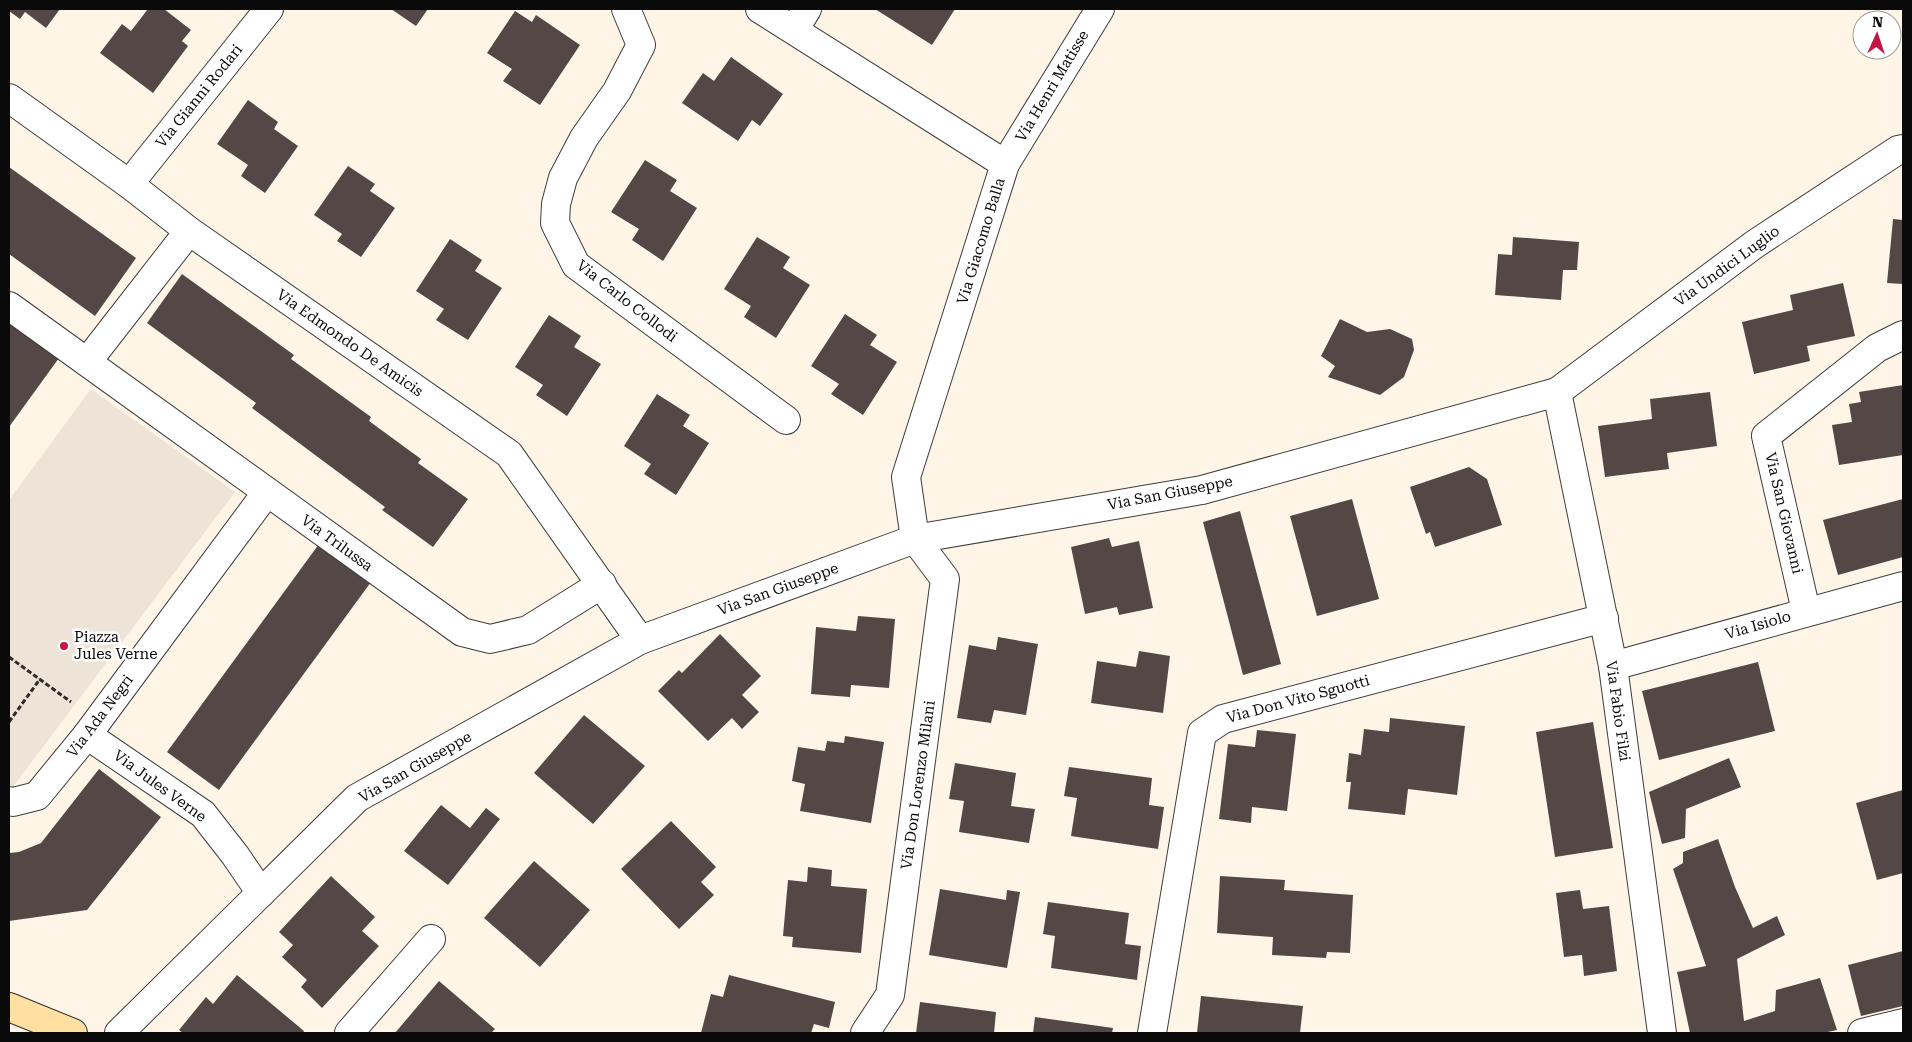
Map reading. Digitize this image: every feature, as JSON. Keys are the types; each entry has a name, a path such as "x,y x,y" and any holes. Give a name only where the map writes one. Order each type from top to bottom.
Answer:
{"main road":[{"path":"9,1007 73,1033"}],"street":[{"name":"Via Gianni Rodari","path":"129,184 270,9"},
{"name":"Via Carlo Collodi","path":"626,9 641,45 617,91 584,138 563,178 556,204 555,223 576,265 786,420"},
{"name":"Via Giacomo Balla","path":"760,9 801,19 1005,164 906,477 915,539"},
{"name":"Via Henri Matisse","path":"1005,164 1100,9"},
{"name":"Via Edmondo De Amicis","path":"9,98 129,184 189,230 509,454 640,640"},
{"name":"Via Undici Luglio","path":"1557,392 1755,244 1898,150 1903,149"},
{"path":"87,362 189,230"},
{"name":"Via Trilussa","path":"9,306 462,632 490,639 528,630 602,584"},
{"name":"Via San Giovanni","path":"1806,611 1766,436 1877,348 1903,334"},
{"name":"Via San Giuseppe","path":"119,1033 357,798 640,640 915,539 1202,490 1557,392"},
{"name":"Via Fabio Filzi","path":"1557,392 1613,666 1662,1033"},
{"name":"Via Ada Negri","path":"9,801 13,802 37,796 87,735 267,492"},
{"name":"Via Don Lorenzo Milani","path":"865,1033 890,995 946,579 915,539"},
{"name":"Via Isiolo","path":"1613,666 1806,611 1903,586"},
{"name":"Via Don Vito Sguotti","path":"1152,1033 1202,733 1223,718 1604,618"},
{"name":"Via Jules Verne","path":"87,735 203,814 235,855 260,894"},
{"path":"349,1033 431,939"},
{"path":"1862,1033 1903,1023"}],"path":[{"path":"9,657 74,704"},
{"path":"9,720 40,679"}],"shaded area":[{"name":"Piazza Jules Verne","path":"91,389 235,492 9,792 9,500"}],"building":[{"path":"9,9 60,9 46,28 25,12 20,19"},
{"path":"148,9 164,9 191,30 182,41 188,46 153,93 100,53 122,24 131,31"},
{"path":"391,9 428,9 416,26"},
{"path":"875,9 955,9 932,45"},
{"path":"515,11 532,22 536,15 580,45 540,105 503,81 512,69 487,53"},
{"path":"731,57 783,94 760,126 752,120 738,141 682,103 703,73 714,81"},
{"path":"248,100 278,122 274,129 298,146 265,193 241,176 248,165 217,144"},
{"path":"645,160 677,180 670,191 697,208 663,261 632,240 639,229 611,212"},
{"path":"348,166 375,184 370,191 395,208 361,257 337,241 342,234 314,215"},
{"path":"9,167 136,258 95,316 9,254"},
{"path":"1893,219 1903,220 1903,284 1887,283"},
{"path":"757,237 790,257 783,268 810,285 776,338 744,317 751,306 724,289"},
{"path":"1513,237 1579,242 1577,270 1563,270 1561,300 1495,295 1498,254 1512,255"},
{"path":"450,239 482,260 475,271 502,288 468,340 436,320 444,309 416,291"},
{"path":"182,274 294,355 291,359 371,417 369,421 421,459 418,463 468,499 433,547 382,510 385,507 252,408 256,403 147,323"},
{"path":"1843,283 1855,336 1807,346 1810,361 1754,374 1742,322 1793,310 1790,295"},
{"path":"845,314 877,335 870,345 897,362 863,415 831,394 839,384 811,366"},
{"path":"549,315 581,336 574,347 601,364 567,416 536,395 543,385 515,367"},
{"path":"1340,319 1367,332 1390,329 1412,339 1414,350 1404,377 1380,395 1328,377 1335,366 1321,356"},
{"path":"9,321 59,358 9,427"},
{"path":"1903,385 1903,455 1839,465 1832,425 1852,422 1849,404 1861,402 1859,392"},
{"path":"1710,392 1717,446 1667,453 1669,469 1605,477 1598,426 1652,419 1650,399"},
{"path":"657,394 690,415 683,426 709,443 676,495 644,474 651,464 624,446"},
{"path":"1469,467 1487,479 1502,525 1435,547 1430,532 1426,534 1410,487"},
{"path":"1352,499 1379,599 1317,616 1290,516"},
{"path":"1903,499 1903,557 1838,575 1823,520"},
{"path":"1240,511 1281,664 1243,675 1203,522"},
{"path":"1109,538 1112,547 1139,541 1153,608 1119,615 1117,607 1085,614 1071,547"},
{"path":"319,544 371,582 219,790 167,752"},
{"path":"858,616 895,619 889,688 851,685 850,697 811,694 816,627 856,631"},
{"path":"720,634 761,676 742,695 759,712 742,729 732,718 708,741 658,691 679,670 682,673"},
{"path":"998,637 1038,644 1026,715 994,710 991,723 957,718 969,645 996,650"},
{"path":"1139,651 1170,656 1163,713 1091,703 1097,661 1136,667"},
{"path":"1758,662 1775,731 1659,760 1642,691"},
{"path":"584,715 645,766 593,824 534,773"},
{"path":"1390,718 1465,726 1457,795 1408,789 1405,815 1348,809 1351,782 1346,782 1349,753 1361,755 1364,729 1389,732"},
{"path":"1593,722 1613,848 1555,857 1536,732"},
{"path":"1257,730 1296,734 1287,811 1252,807 1251,823 1219,819 1228,744 1255,747"},
{"path":"845,736 884,742 871,823 800,811 805,784 792,781 798,747 825,751 827,741 844,743"},
{"path":"1729,758 1741,787 1686,809 1685,838 1662,844 1649,792"},
{"path":"955,763 1016,773 1011,806 1035,809 1029,843 959,832 964,801 949,799"},
{"path":"1069,767 1152,778 1149,805 1164,807 1158,849 1071,836 1077,798 1064,796"},
{"path":"99,769 161,817 87,910 9,921 9,853 19,852 41,843"},
{"path":"1903,790 1903,873 1877,880 1856,803"},
{"path":"441,805 470,828 486,808 500,819 448,885 404,851"},
{"path":"671,821 716,867 701,882 714,895 679,929 621,869"},
{"path":"1718,839 1735,887 1753,928 1777,916 1785,935 1737,959 1744,1021 1775,1011 1776,990 1820,978 1837,1030 1823,1033 1690,1033 1677,972 1706,966 1673,869 1683,863 1683,852"},
{"path":"534,861 590,910 540,967 484,918"},
{"path":"808,867 832,870 831,886 867,889 861,953 792,947 793,937 783,936 788,880 807,882"},
{"path":"331,876 375,917 362,931 379,946 322,1008 301,987 307,980 282,957 293,945 279,932"},
{"path":"1220,876 1285,880 1284,890 1353,895 1350,953 1327,952 1326,958 1272,955 1273,937 1217,933"},
{"path":"940,889 1006,900 1007,890 1020,892 1007,968 929,955"},
{"path":"1580,890 1583,909 1609,906 1617,971 1584,976 1582,955 1564,957 1556,893"},
{"path":"1048,902 1129,913 1125,944 1141,946 1137,980 1051,968 1055,936 1043,934"},
{"path":"1903,951 1903,1006 1861,1016 1848,965"},
{"path":"237,975 304,1031 303,1033 183,1033 179,1030 206,997 213,1004"},
{"path":"729,975 835,1002 829,1028 814,1024 811,1033 701,1033 711,994 723,997"},
{"path":"439,981 495,1029 491,1033 395,1033"},
{"path":"1201,996 1303,1006 1300,1033 1197,1033"},
{"path":"920,1002 996,1012 994,1033 916,1033"},
{"path":"1035,1017 1113,1028 1112,1033 1033,1033"}],"place":[{"name":"Piazza Jules Verne","path":"64,646"}]}
